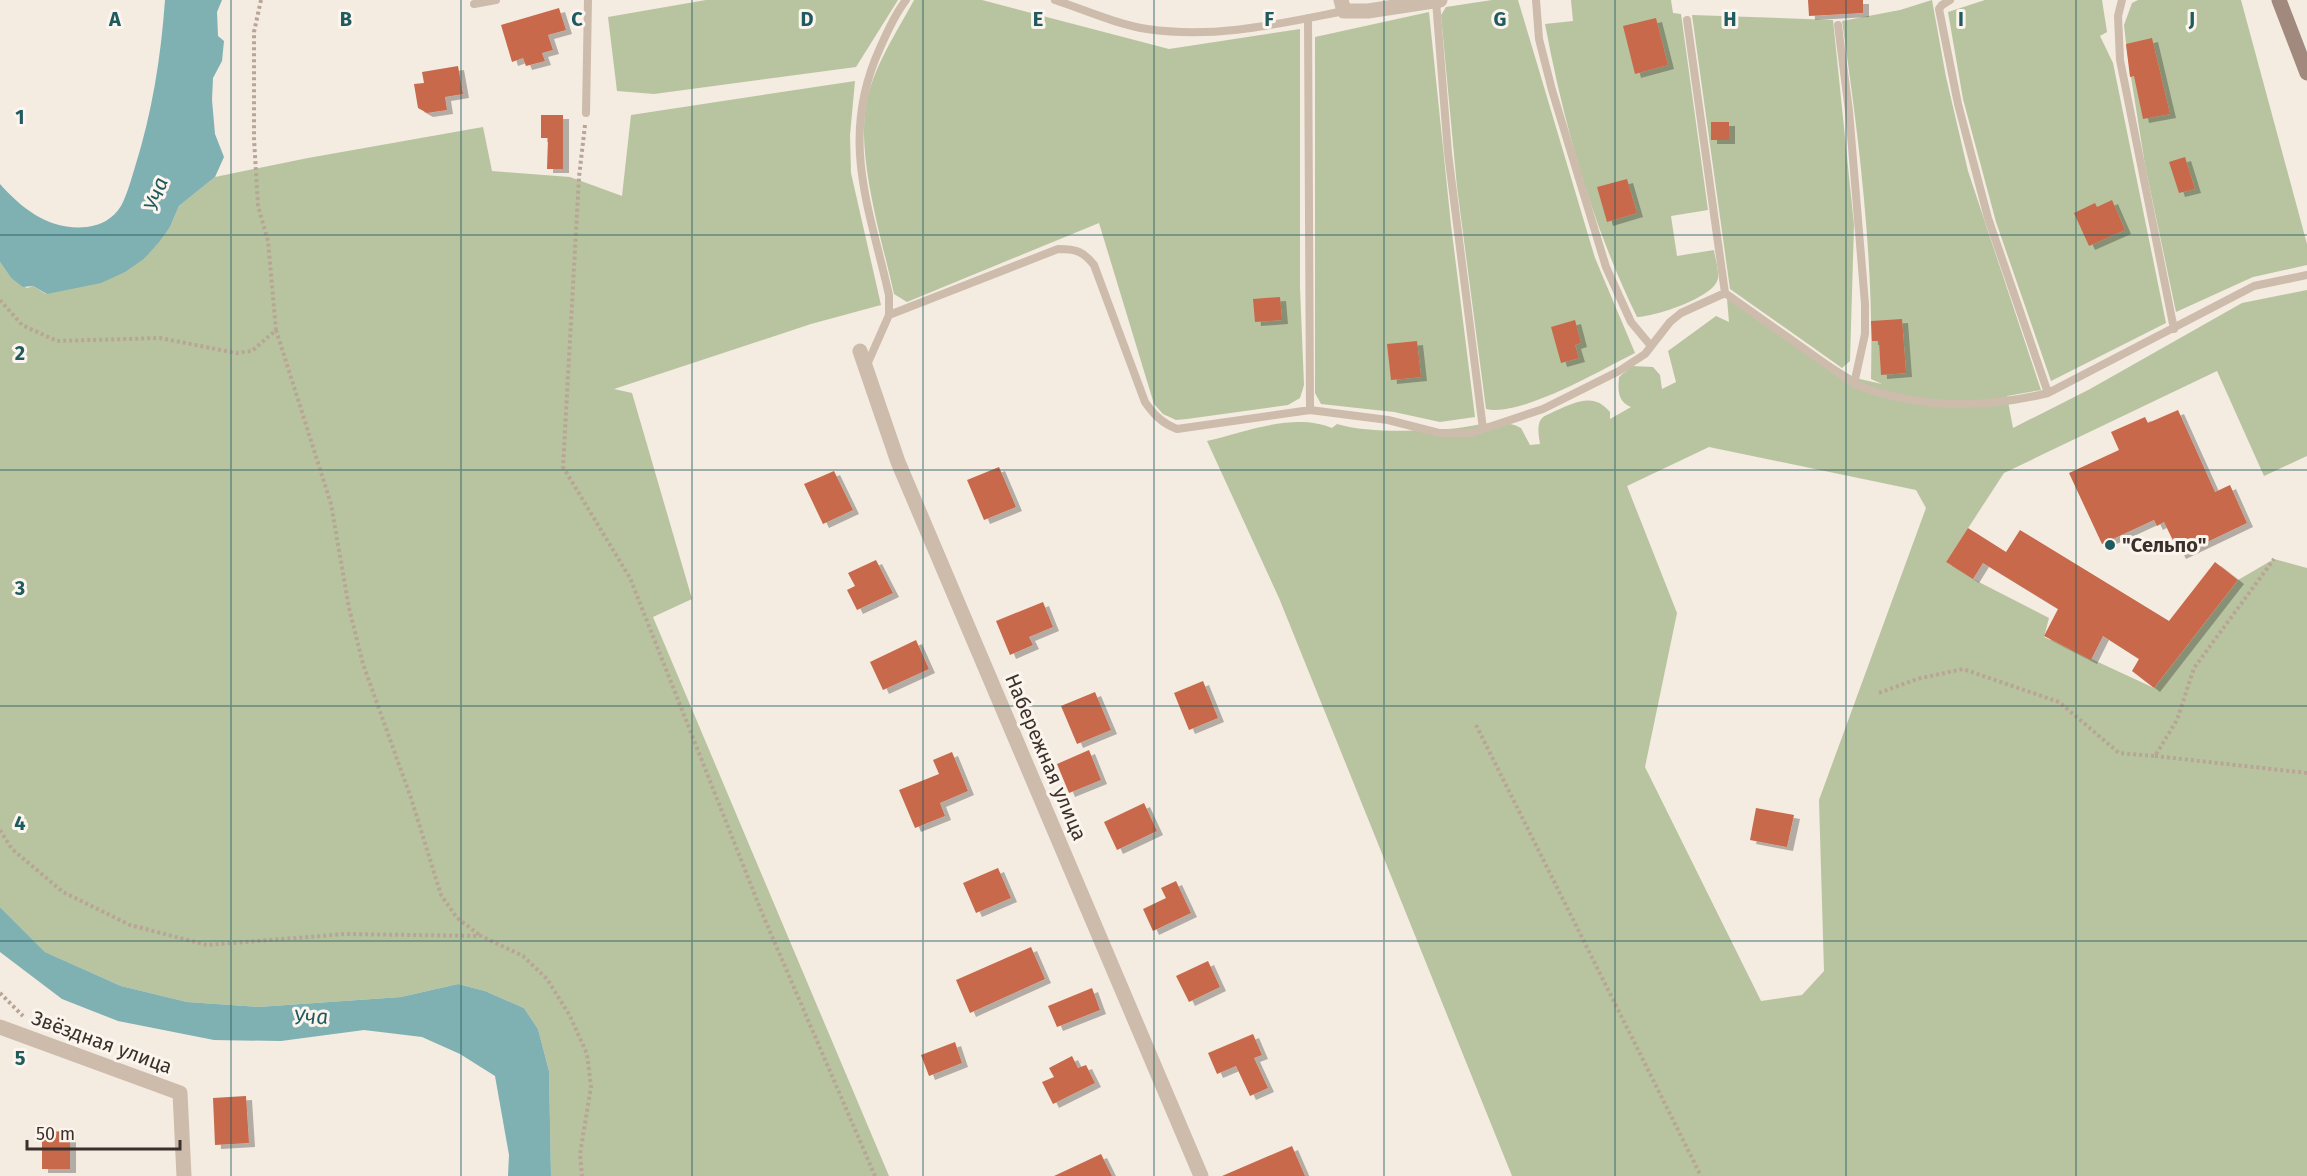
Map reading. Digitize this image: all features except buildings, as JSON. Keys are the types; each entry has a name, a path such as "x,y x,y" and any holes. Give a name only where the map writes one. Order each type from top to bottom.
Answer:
{"main road":[{"path":"2279,0 2307,73"}],"street":[{"path":"1343,5 1368,11 1440,0"},
{"name":"Набережная улица","path":"860,351 898,462 1201,1176"},
{"name":"Звёздная улица","path":"0,1027 180,1093 184,1176"}],"lane":[{"path":"474,4 496,0"},
{"path":"586,113 588,0"},
{"path":"866,368 889,315 889,296 859,163 858,132 863,95 872,65 889,27 906,0"},
{"path":"1055,0 1145,29 1184,33 1259,28 1308,18 1343,5"},
{"path":"1536,0 1539,39 1552,90 1599,247 1631,322 1651,346"},
{"path":"1950,0 1942,4 1940,9 1958,104 1988,218 2048,393"},
{"path":"2122,0 2118,16 2120,60 2174,329"},
{"path":"1436,1 1448,153 1483,429"},
{"path":"1308,18 1310,411"},
{"path":"1687,20 1725,293 1854,384 1870,391 1930,404 1978,405 2015,401 2048,393 2089,369 2174,329 2254,286 2307,275"},
{"path":"1838,25 1849,111 1865,304 1865,334 1854,384"},
{"path":"889,315 1058,249 1074,249 1084,253 1094,265 1145,402 1155,416 1167,425 1177,429 1310,411 1388,420 1439,434 1471,434 1543,410 1619,371 1645,354 1670,322 1681,313 1725,293"}],"path":[{"path":"261,0 254,32 254,139 258,206 268,241 276,330 331,504 349,608 363,664 411,798 441,895 457,918 481,936 523,956 547,979 570,1016 587,1054 591,1087 580,1154 582,1176"},
{"path":"586,113 579,177 563,467 630,578 762,913 875,1176"},
{"path":"0,300 22,325 57,341 160,338 236,353 252,351 276,330"},
{"path":"2155,756 2177,720 2194,668 2274,559"},
{"path":"1879,693 1917,679 1963,669 2059,702 2119,753 2307,773"},
{"path":"1476,725 1701,1176"},
{"path":"0,830 12,849 63,892 130,925 207,945 345,934 481,936"}],"green space":[{"path":"706,0 898,0 856,67 654,94 617,91 608,17"},
{"path":"914,0 982,0 1169,49 1300,29 1300,288 1304,385 1300,398 1288,405 1187,419 1176,420 1163,414 1154,404 1099,223 907,302 894,294 867,171 864,122 867,100 875,74"},
{"path":"1492,0 1518,0 1595,258 1635,353 1540,399 1501,410 1486,409 1457,187 1441,15 1446,7"},
{"path":"1571,0 1671,0 1673,13 1681,14 1708,210 1671,216 1677,256 1714,250 1718,278 1715,285 1696,299 1657,314 1637,317 1606,247 1581,174 1561,99 1545,24 1573,21"},
{"path":"1932,0 1946,77 1968,171 2041,390 2007,396 2013,428 2090,389 2242,303 2307,290 2307,456 2264,476 2217,371 2004,473 1946,562 1973,579 2049,618 2044,637 2154,688 2238,580 2274,559 2307,568 2307,1176 1512,1176 1279,598 1207,441 1270,425 1302,422 1332,428 1337,424 1362,429 1406,431 1504,423 1521,428 1530,445 1540,444 1538,430 1541,419 1577,402 1597,402 1610,412 1610,419 1631,407 1623,402 1618,386 1619,377 1632,366 1653,367 1660,375 1662,389 1676,382 1668,351 1716,316 1729,322 1727,299 1855,378 1882,384 1871,379 1868,244 1842,21 1900,10","holes":["1709,447 1916,490 1926,508 1819,800 1824,971 1802,995 1761,1001 1645,767 1677,613 1627,486"]},
{"path":"1985,0 2102,0 2107,32 2100,36 2113,63 2166,323 2051,381 1996,222 1963,99 1948,12"},
{"path":"2138,0 2241,0 2307,244 2307,265 2253,277 2176,312 2145,165 2127,52 2124,25 2132,3"},
{"path":"1429,12 1451,225 1475,417 1440,422 1394,412 1321,404 1315,393 1315,37"},
{"path":"1692,15 1833,20 1854,225 1850,361 1842,368 1730,289"},
{"path":"855,81 850,135 851,173 881,305 811,324 614,389 632,393 692,599 653,617 889,1176 551,1176 549,1071 538,1029 524,1008 485,991 458,984 401,997 258,1007 187,1002 121,986 45,952 0,907 0,262 11,278 27,288 33,286 46,294 145,258 170,227 179,206 215,177 483,127 492,171 570,177 622,196 631,115"}],"water":[{"name":"Уча","path":"165,0 222,0 217,12 218,36 224,41 222,61 213,78 212,100 215,134 224,157 215,177 179,206 170,227 159,242 145,258 125,272 101,283 47,294 33,286 23,287 11,278 0,262 0,184 28,210 61,226 92,226 106,221 118,211 129,187 151,105"},
{"name":"Уча","path":"0,907 45,952 121,986 187,1002 258,1007 401,997 458,984 485,991 524,1008 538,1029 549,1071 551,1176 508,1176 509,1155 495,1076 460,1054 422,1037 364,1030 281,1041 214,1040 118,1021 62,999 0,952"}],"place":[{"name":"\"Сельпо\"","path":"2110,545"}]}
